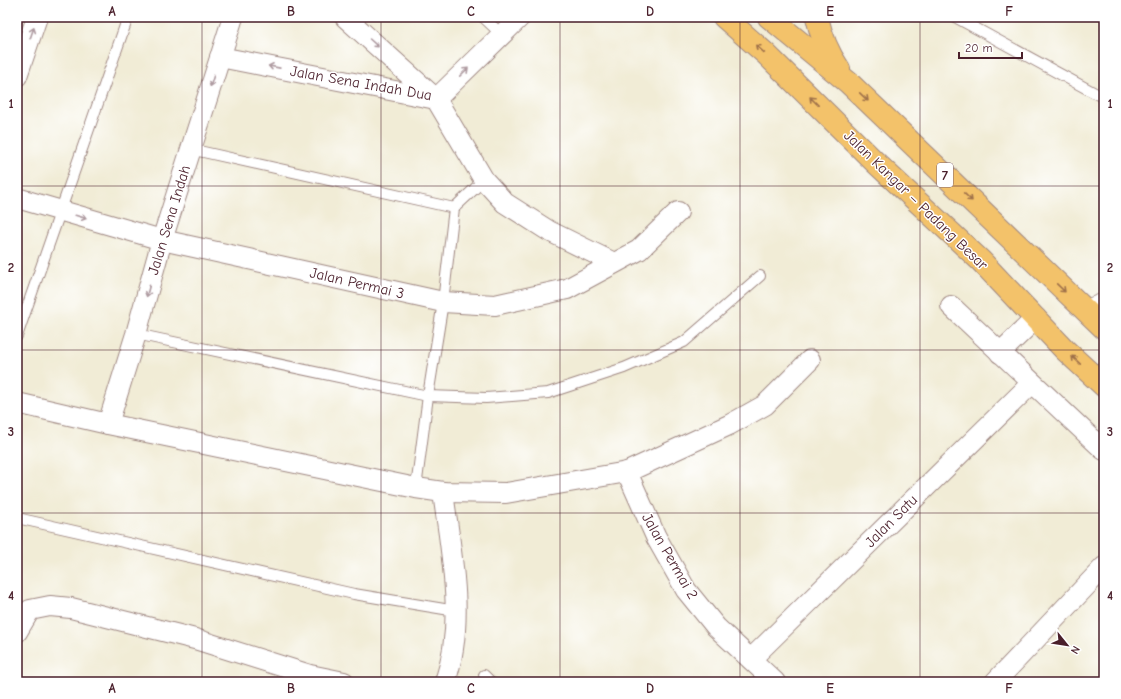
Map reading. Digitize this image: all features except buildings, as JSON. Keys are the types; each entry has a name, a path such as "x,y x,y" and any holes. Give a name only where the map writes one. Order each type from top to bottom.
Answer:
{"highway":[{"name":"Jalan Kangar – Padang Besar","path":"724,17 766,54 876,162 981,261 1065,350 1104,386"},
{"path":"729,17 768,30 774,30 775,22"},
{"path":"817,17 823,39 830,56 849,83"},
{"path":"775,22 784,51 798,86"},
{"name":"7","path":"775,22 849,83 1080,307 1104,328"}],"street":[{"path":"17,76 37,17"},
{"name":"Jalan Sena Indah","path":"108,424 136,334 162,240 233,17"},
{"path":"345,17 436,99 484,180 505,203 543,227 614,263"},
{"name":"Jalan Sena Indah Dua","path":"220,57 436,99 520,17"},
{"name":"Jalan Permai 3","path":"17,198 162,240 444,302 494,305 567,289 639,250 678,212"},
{"path":"951,306 1104,450"},
{"path":"1000,353 1036,318"},
{"path":"17,403 108,424 416,488 443,492 506,493 627,472 729,425 765,405 810,360"},
{"name":"Jalan Satu","path":"751,659 1032,383"},
{"name":"Jalan Permai 2","path":"627,472 656,537 686,590 716,627 775,682"},
{"path":"443,492 456,597 454,638 449,671 445,682"},
{"path":"995,682 1104,568"},
{"path":"17,632 30,610 50,606 71,608 195,639 310,675 344,682"}],"lane":[{"path":"17,336 128,17"},
{"path":"483,17 502,35"},
{"path":"955,17 1104,98"},
{"path":"190,149 454,208"},
{"path":"416,488 428,396 444,302 454,208 484,180"},
{"path":"136,334 428,396 486,398 548,393 624,368 684,342 760,276"},
{"path":"1080,307 1104,298"},
{"path":"17,518 354,594 456,611"}]}
